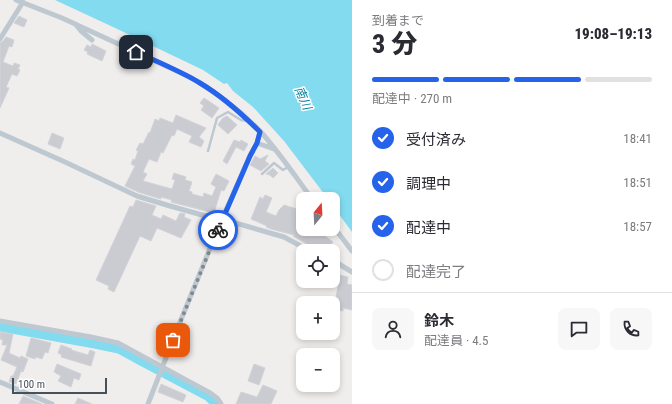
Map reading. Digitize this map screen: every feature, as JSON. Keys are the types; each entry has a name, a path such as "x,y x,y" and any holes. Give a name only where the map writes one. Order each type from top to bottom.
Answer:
{"street":[{"path":"16,0 76,25 190,77 214,92 260,132 275,149 307,192"},
{"path":"0,39 23,2"},
{"path":"76,25 80,31 92,40"},
{"path":"148,404 222,219 257,143 260,132"},
{"path":"0,133 137,196 288,238 298,244"},
{"path":"257,143 275,149"},
{"path":"340,235 352,251"},
{"path":"340,264 352,272"},
{"path":"0,321 118,343 162,370 210,393 217,398 221,404"},
{"path":"0,382 52,404"}],"lane":[{"path":"208,151 217,118 228,112 241,120 249,121"},
{"path":"262,174 274,163 283,170 288,167"}],"water":[{"name":"南川","path":"55,0 352,0 352,232 340,216 340,192 323,192 284,141 253,107 233,91 227,83 224,84 203,70"}],"building":[{"path":"19,16 27,20 24,27 14,23"},
{"path":"6,37 14,40 12,47 9,46 3,62 13,66 14,63 20,65 18,69 20,70 17,76 12,74 6,87 9,88 0,108 0,43"},
{"path":"92,44 106,51 102,61 87,54 88,52 84,50 87,45 91,47"},
{"path":"204,98 219,108 212,118 201,110 204,106 200,103"},
{"path":"176,115 206,128 199,137 204,141 201,147 189,142 192,136 177,129 174,136 172,135 163,153 161,152 157,162 149,159 143,172 147,174 143,181 172,189 175,180 172,179 174,173 186,177 185,180 192,182 189,191 192,192 192,194 203,197 204,193 212,196 216,187 211,184 216,174 229,181 224,191 221,190 214,213 171,202 172,200 161,197 161,199 138,192 125,186 135,166 131,164 133,159 135,160 138,151 136,150 140,143 143,144 149,132 150,133 155,119 159,121 160,118 173,123"},
{"path":"227,116 237,125 228,134 218,125 223,118"},
{"path":"52,133 64,138 60,149 48,144"},
{"path":"234,140 240,142 241,140 248,144 244,151 236,147 227,164 223,161"},
{"path":"268,155 265,161 269,164 261,171 250,165 255,156 260,159"},
{"path":"273,168 278,173 273,178 266,174"},
{"path":"265,195 272,198 266,212 276,216 284,205 296,209 296,236 325,236 333,242 331,244 307,244 293,236 294,235 271,229 251,219 260,197 263,199"},
{"path":"136,200 156,206 152,215 161,219 163,215 176,221 180,213 185,214 184,217 191,220 181,238 157,228 151,241 140,236 114,292 108,289 109,286 96,280 130,206 133,207"},
{"path":"340,275 348,277 347,284 352,285 352,310 343,308 343,311 340,310 340,296 336,296 338,288 340,288"},
{"path":"0,332 13,334 9,353 20,358 21,356 28,359 16,384 9,382 17,367 1,360 7,345 2,345 3,340 0,339"},
{"path":"31,338 51,343 48,353 45,352 42,359 36,357 35,359 26,356"},
{"path":"61,345 72,349 71,350 88,355 90,350 95,352 91,366 61,357 62,355 58,353"},
{"path":"57,364 81,374 79,380 74,378 71,387 58,381 61,376 54,372"},
{"path":"254,364 265,368 259,385 248,381"},
{"path":"161,384 186,395 183,402 158,392"},
{"path":"263,385 277,391 271,404 236,404 241,392 257,397"},
{"path":"23,396 42,404 19,404"},
{"path":"78,398 92,404 75,404"}],"waterway":[{"path":"0,326 119,348 209,396 217,404"}],"way so far":[{"path":"173,340 218,230"}],"route":[{"path":"136,52 190,77 214,92 253,124 260,132 257,143 218,230"}]}
